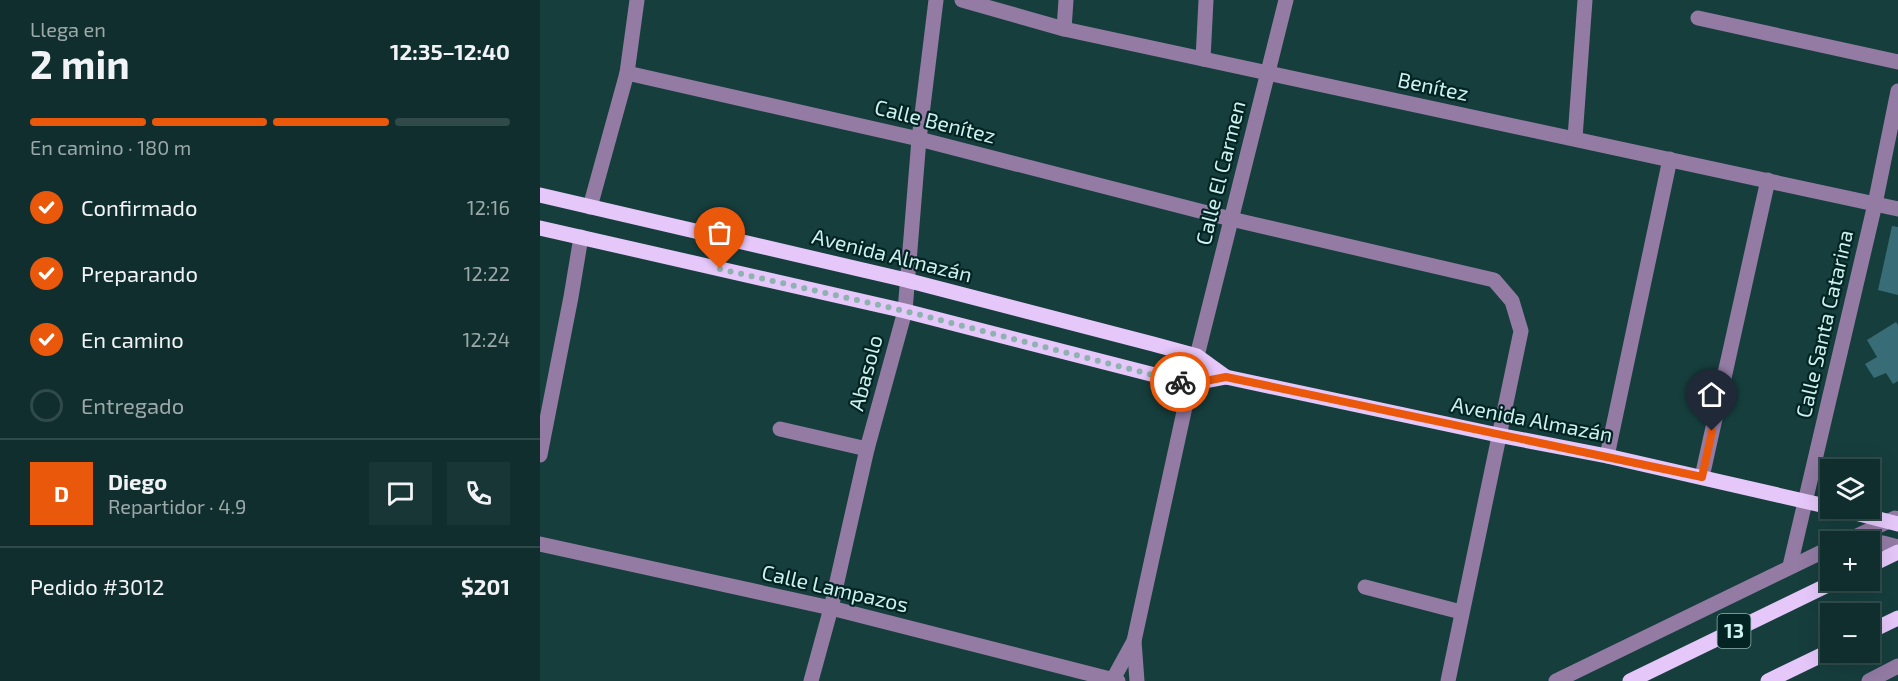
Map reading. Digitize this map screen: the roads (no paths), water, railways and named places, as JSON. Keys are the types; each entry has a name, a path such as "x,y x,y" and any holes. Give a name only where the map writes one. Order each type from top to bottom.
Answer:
{"main road":[{"name":"Avenida Almazán","path":"540,195 906,280 1197,356 1226,377"},
{"name":"Avenida Almazán","path":"540,228 905,311 1190,384 1226,377 1607,456 1820,504"},
{"path":"1880,518 1895,521"},
{"path":"1880,561 1898,552"},
{"name":"13","path":"1630,681 1820,589"},
{"path":"1880,627 1898,618"},
{"path":"1768,681 1820,656"}],"street":[{"path":"590,207 627,72 638,0"},
{"name":"Abasolo","path":"811,681 831,608 867,449 905,311 919,139 936,0"},
{"name":"Benítez","path":"962,0 1064,28 1898,209"},
{"path":"1064,28 1066,0"},
{"path":"1203,58 1206,0"},
{"name":"Calle El Carmen","path":"1134,641 1190,384 1286,0"},
{"path":"1575,138 1585,0"},
{"path":"1698,18 1898,62"},
{"name":"Calle Benítez","path":"627,72 919,139 1232,219 1494,280 1512,301 1521,331 1448,681"},
{"name":"Calle Santa Catarina","path":"1790,566 1875,204 1898,91"},
{"path":"1607,456 1670,159"},
{"path":"1702,477 1768,180"},
{"path":"540,455 572,297 581,237"},
{"path":"780,429 867,449"},
{"path":"1871,531 1895,521"},
{"path":"1880,543 1898,547"},
{"name":"Calle Lampazos","path":"540,544 831,608 1114,681"},
{"path":"1556,681 1820,552"},
{"path":"1365,587 1461,612"},
{"path":"1114,681 1134,641"},
{"path":"1134,641 1137,681"},
{"path":"1869,681 1898,666"}]}
